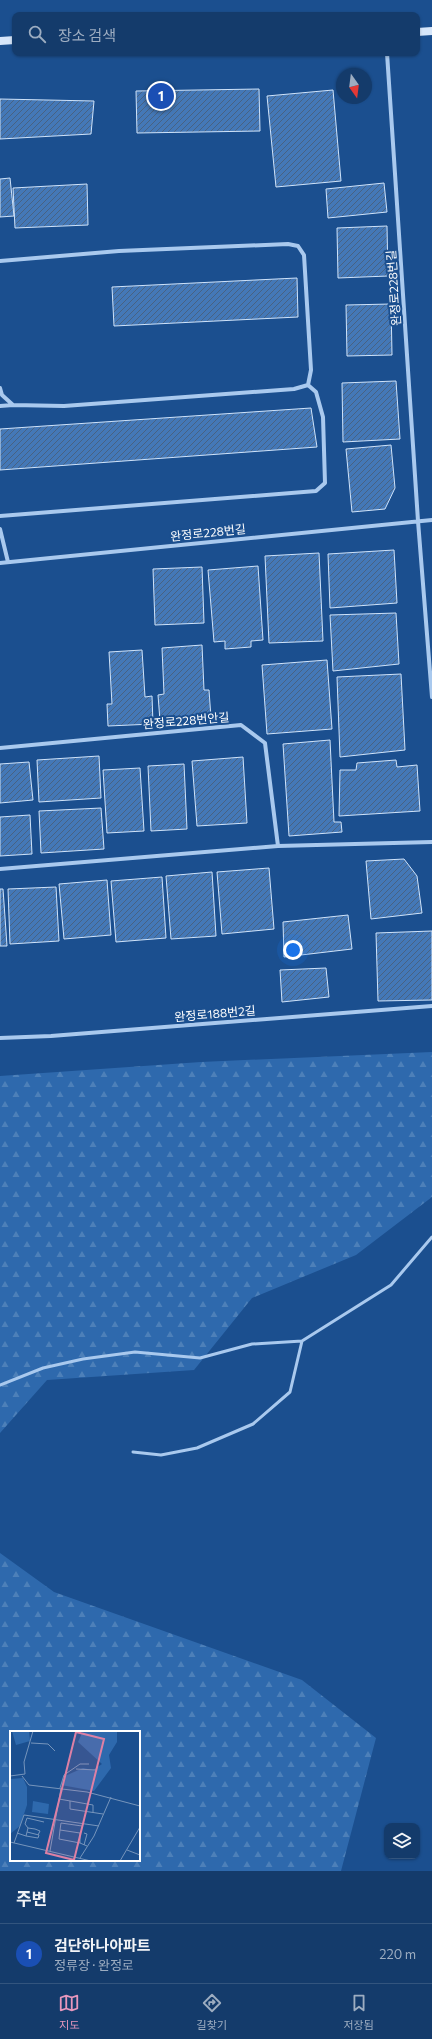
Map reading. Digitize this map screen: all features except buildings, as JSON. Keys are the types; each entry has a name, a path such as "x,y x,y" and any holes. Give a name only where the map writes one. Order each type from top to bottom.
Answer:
{"main road":[{"path":"420,32 432,31"},
{"path":"0,41 12,40"}],"street":[{"name":"완정로228번길","path":"387,56 418,521 432,697"},
{"path":"0,261 74,254 202,246 288,244 298,246 304,255 311,370 308,385"},
{"path":"0,406 72,405 294,389 308,385"},
{"path":"0,516 316,491 325,483 322,417 316,392 308,385"},
{"path":"0,388 2,396 13,405"},
{"path":"418,521 432,520"},
{"name":"완정로228번길","path":"0,563 418,521"},
{"path":"0,529 8,562"},
{"name":"완정로228번안길","path":"0,748 241,725 266,743 278,846"},
{"path":"0,868 278,846 432,842"},
{"name":"완정로188번2길","path":"0,1038 59,1036 432,1006"}],"lane":[{"path":"0,1385 43,1368 83,1359 135,1352 200,1358 252,1344 302,1341 391,1285 432,1237"},
{"path":"133,1452 161,1455 197,1448 253,1424 290,1392 302,1341"}],"green space":[{"path":"432,1052 432,1197 356,1255 252,1298 194,1370 47,1380 0,1433 0,1076 201,1062"},
{"path":"0,1553 54,1592 302,1680 376,1738 341,1871 0,1871"}],"place":[{"name":"검단하나아파트","path":"161,96"}]}
